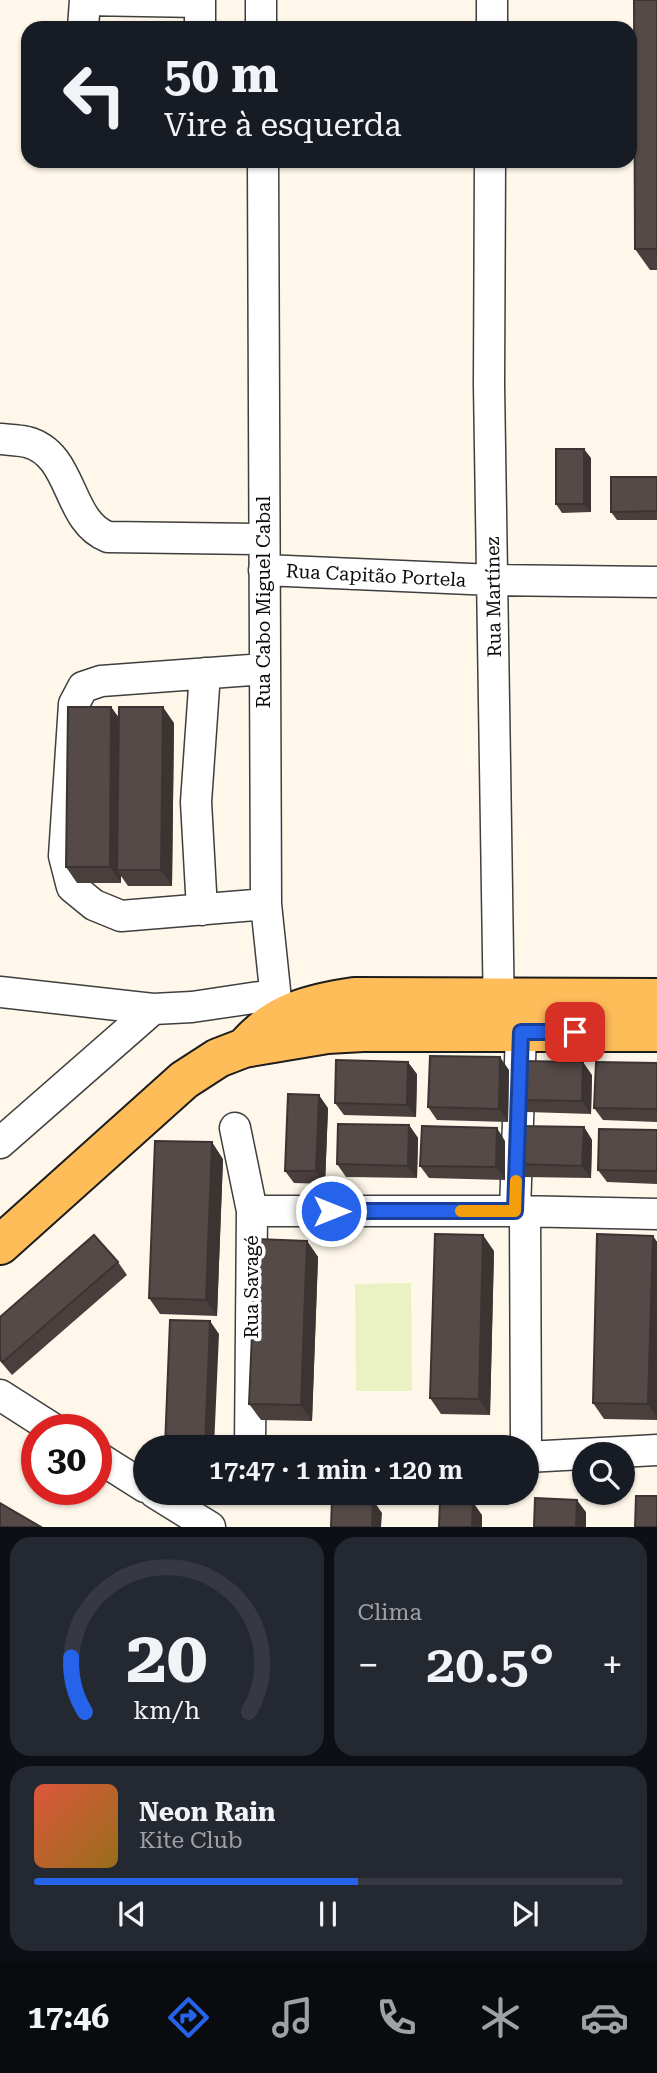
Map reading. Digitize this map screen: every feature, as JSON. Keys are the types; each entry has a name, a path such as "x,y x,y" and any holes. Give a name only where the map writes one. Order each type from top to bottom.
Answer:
{"main road":[{"path":"0,1245 175,1088 259,1032 339,1033 506,1020 657,998"},
{"path":"506,1020 657,1032"}],"street":[{"path":"84,21 85,0 200,10"},
{"path":"261,0 261,21"},
{"path":"492,0 492,21"},
{"name":"Rua Cabo Miguel Cabal","path":"259,1032 266,904 263,168"},
{"name":"Rua Martínez","path":"490,168 493,580 506,1020 520,1211 526,1435"},
{"path":"0,439 28,442 53,457 89,526 108,537 263,539"},
{"name":"Rua Capitão Portela","path":"264,570 493,580 657,582"},
{"path":"264,669 101,681 83,687 74,704 64,856 72,887 94,905 121,916 266,904"},
{"path":"202,910 196,802 205,673"},
{"path":"0,992 153,1009 192,1007 259,1032"},
{"path":"0,1143 153,1009"},
{"name":"Rua Savagé","path":"235,1128 252,1212 250,1435"},
{"path":"252,1212 520,1211 657,1214"},
{"path":"0,1395 30,1414"},
{"path":"539,1456 657,1450"},
{"path":"112,1466 133,1479"},
{"path":"174,1505 210,1527"}],"green space":[{"path":"411,1283 412,1391 356,1391 355,1284"}],"building":[{"path":"634,0 657,0 657,249 635,249 637,21 634,21"},
{"path":"556,449 584,449 584,504 556,504"},
{"path":"611,477 657,477 657,511 611,512"},
{"path":"68,707 111,707 110,867 66,867"},
{"path":"119,707 163,707 161,870 117,870"},
{"path":"430,1056 500,1057 499,1109 428,1107"},
{"path":"336,1060 408,1062 407,1105 335,1103"},
{"path":"519,1061 583,1062 582,1101 518,1100"},
{"path":"596,1062 657,1063 657,1109 594,1108"},
{"path":"288,1094 319,1095 316,1171 285,1171"},
{"path":"338,1124 409,1125 408,1166 337,1164"},
{"path":"422,1126 497,1128 496,1167 420,1166"},
{"path":"517,1126 584,1127 582,1166 515,1164"},
{"path":"599,1129 657,1130 657,1171 598,1170"},
{"path":"155,1141 212,1142 206,1300 149,1298"},
{"path":"435,1234 483,1235 479,1399 430,1398"},
{"path":"597,1234 653,1236 648,1404 593,1403"},
{"path":"94,1235 118,1262 3,1362 0,1359 0,1317"},
{"path":"256,1239 307,1241 301,1405 249,1404"},
{"path":"170,1320 210,1321 205,1435 165,1435"},
{"path":"636,1496 657,1496 657,1527 635,1527"},
{"path":"539,1498 572,1500 572,1505 577,1505 576,1527 534,1527 535,1505 539,1505"},
{"path":"0,1503 41,1527 0,1527"},
{"path":"332,1505 373,1505 372,1527 331,1527"},
{"path":"440,1505 473,1505 472,1527 439,1527"}],"slow traffic":[{"path":"461,1211 515,1211 516,1181"}],"route":[{"path":"331,1211 515,1211 521,1032 575,1032"}]}
